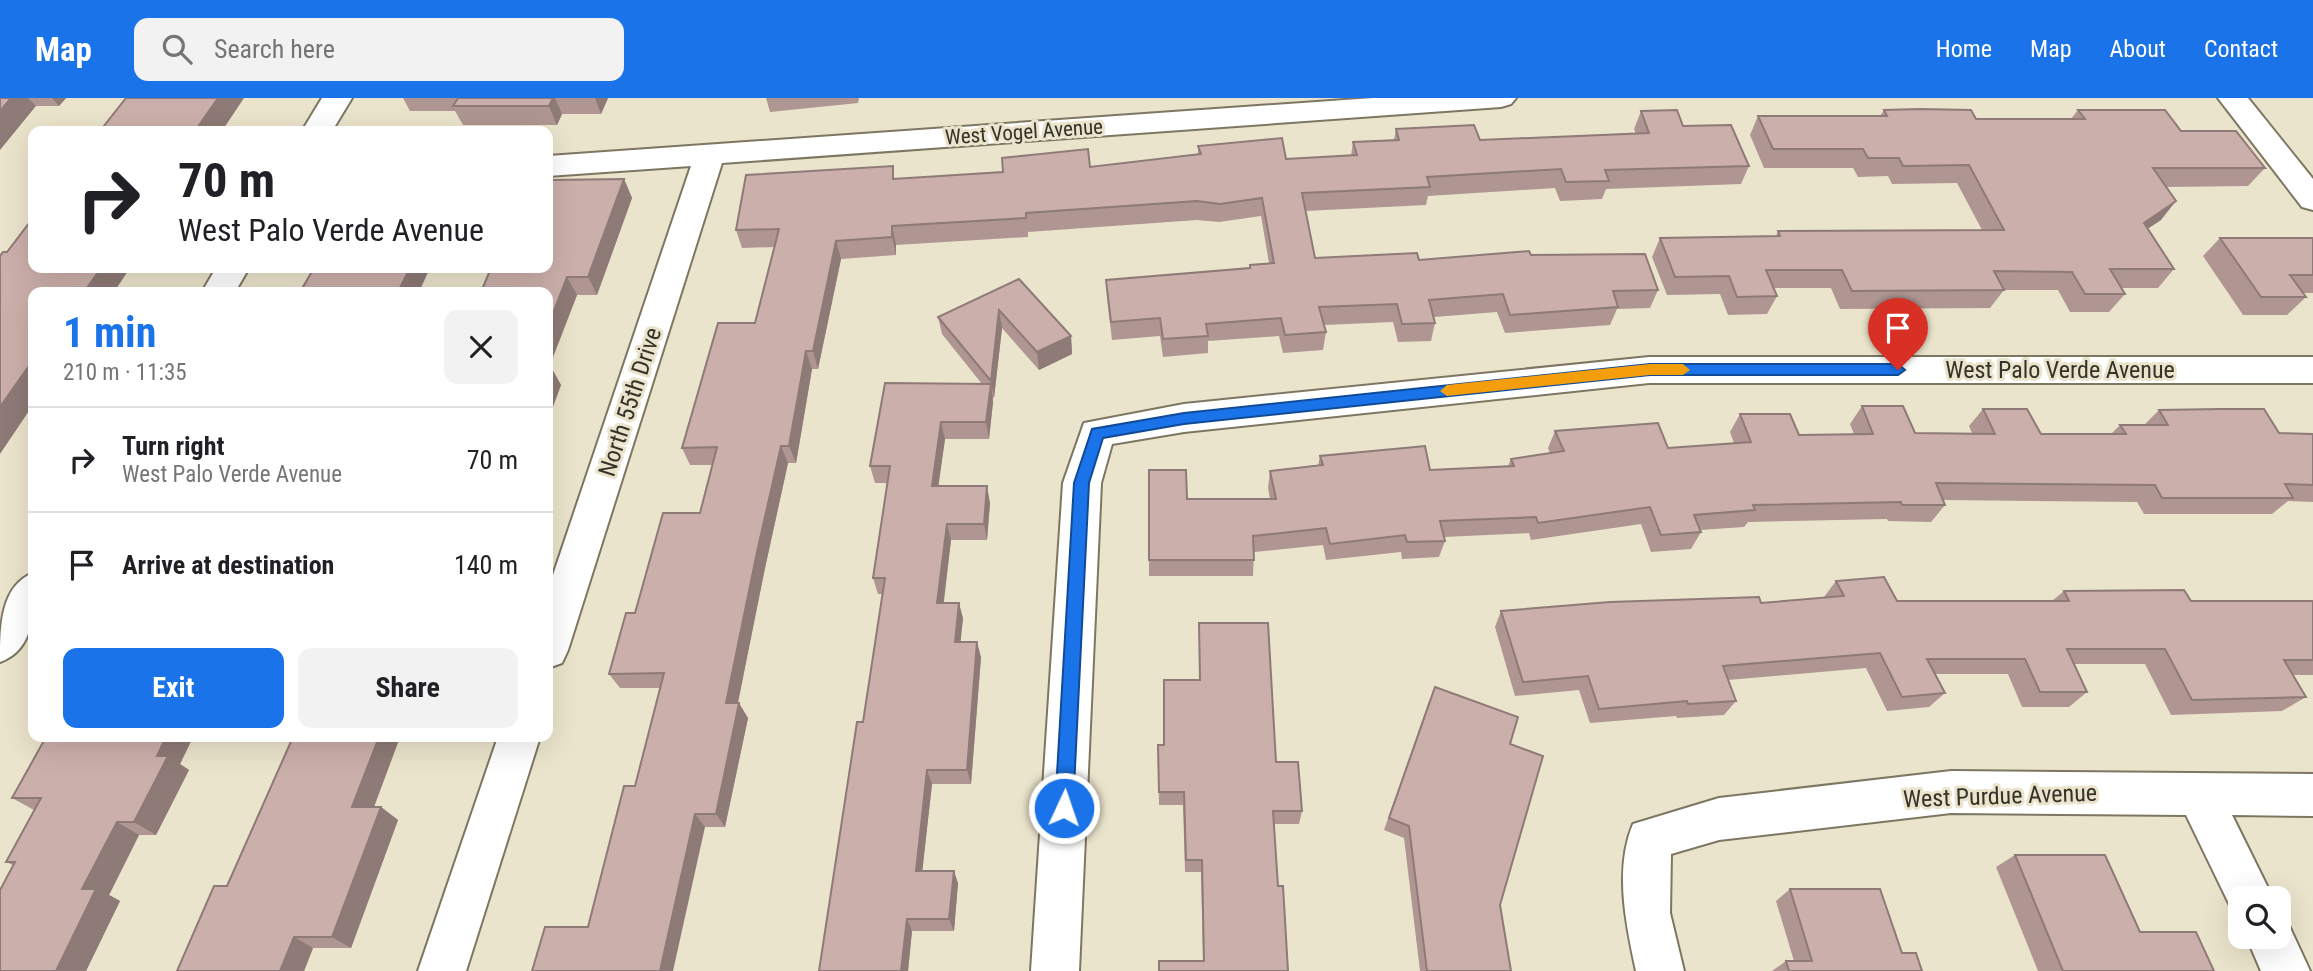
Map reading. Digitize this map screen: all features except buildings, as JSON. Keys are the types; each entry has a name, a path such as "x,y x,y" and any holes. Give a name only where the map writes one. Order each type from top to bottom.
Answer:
{"street":[{"path":"320,126 337,98"},
{"name":"West Vogel Avenue","path":"553,166 1501,98"},
{"path":"2233,98 2313,200"},
{"name":"North 55th Drive","path":"553,635 710,154"},
{"name":"West Palo Verde Avenue","path":"1055,971 1082,483 1097,433 1184,418 1650,370 2313,370"},
{"path":"0,644 28,598"},
{"path":"442,971 517,742"},
{"name":"West Purdue Avenue","path":"1660,971 1647,913 1649,839 1719,819 1951,792 2313,794"},
{"path":"2197,793 2244,886"},
{"path":"2275,949 2286,971"}],"slow traffic":[{"path":"1447,391 1650,370 1683,370"}],"route":[{"path":"1064,808 1082,483 1097,433 1184,418 1650,370 1898,370"}]}
